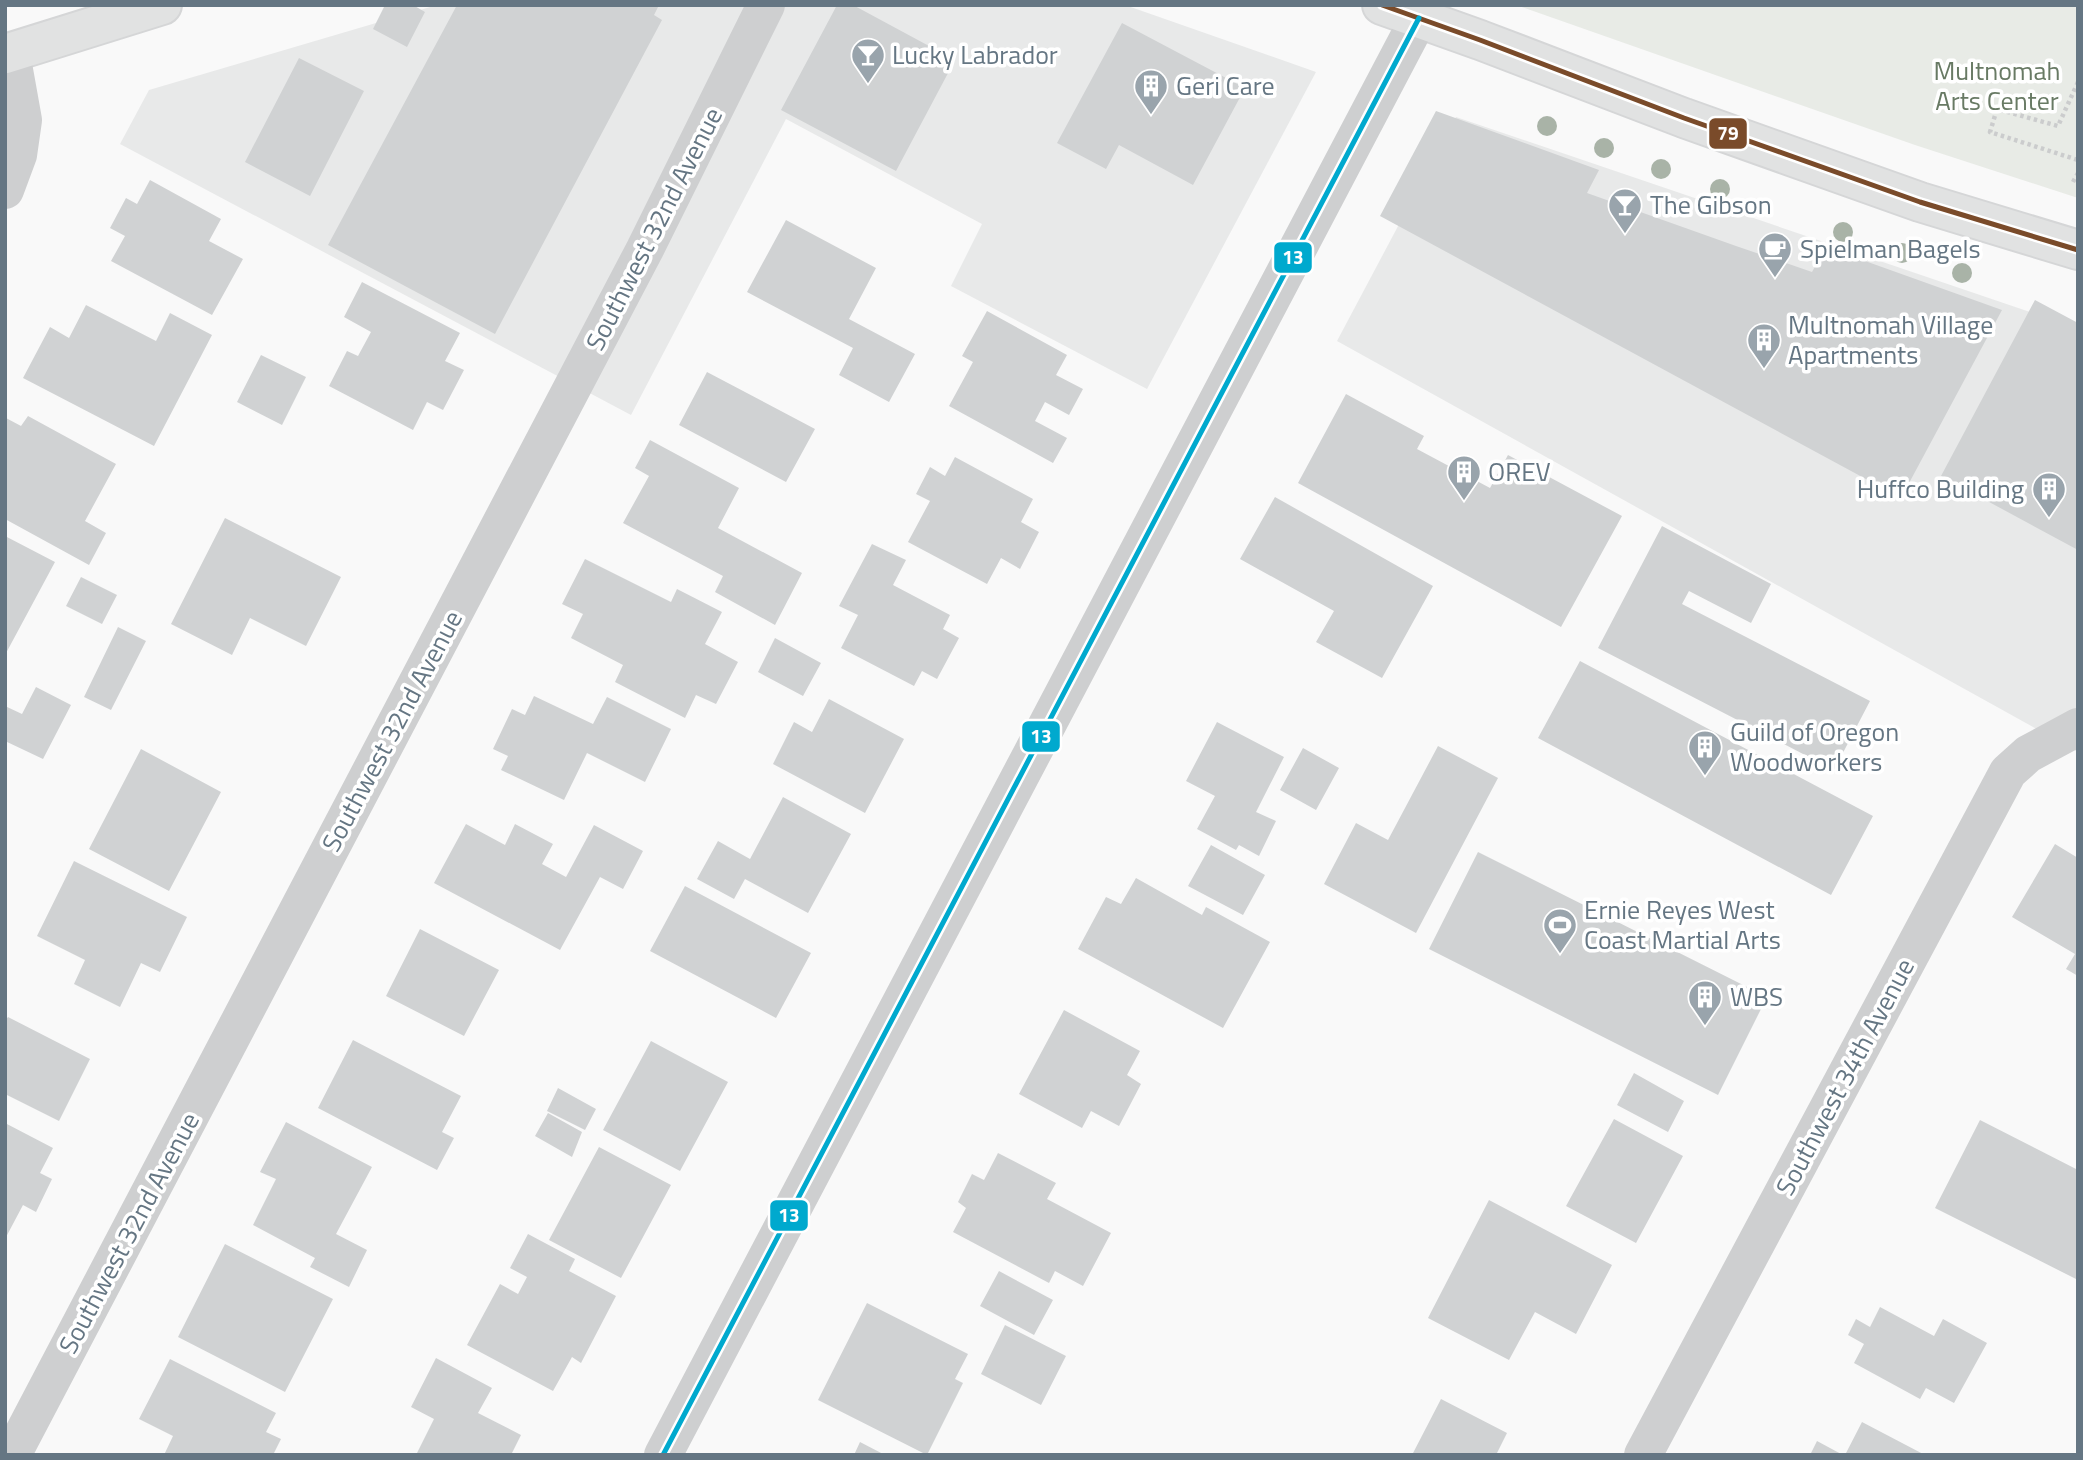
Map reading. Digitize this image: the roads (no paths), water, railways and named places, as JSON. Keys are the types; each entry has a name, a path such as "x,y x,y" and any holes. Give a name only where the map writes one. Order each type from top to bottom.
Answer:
{"street":[{"path":"5,190 18,155 23,120 8,54 162,5"},
{"name":"Southwest 32nd Avenue","path":"12,1455 645,248 766,5"},
{"path":"1382,5 1908,198 2078,250"},
{"path":"663,1455 1419,18"},
{"name":"Southwest 34th Avenue","path":"1643,1455 2008,772 2028,754 2078,727"}],"place":[{"name":"Lucky Labrador","path":"868,85"},
{"name":"Geri Care","path":"1151,116"},
{"name":"The Gibson","path":"1625,235"},
{"name":"Spielman Bagels","path":"1775,279"},
{"name":"Multnomah Village Apartments","path":"1764,370"},
{"name":"OREV","path":"1464,502"},
{"name":"Huffco Building","path":"2049,519"},
{"name":"Guild of Oregon Woodworkers","path":"1705,777"},
{"name":"Ernie Reyes West Coast Martial Arts","path":"1560,955"},
{"name":"WBS","path":"1705,1027"}],"park label":[{"name":"Multnomah Arts Center","path":"1997,86"}]}
